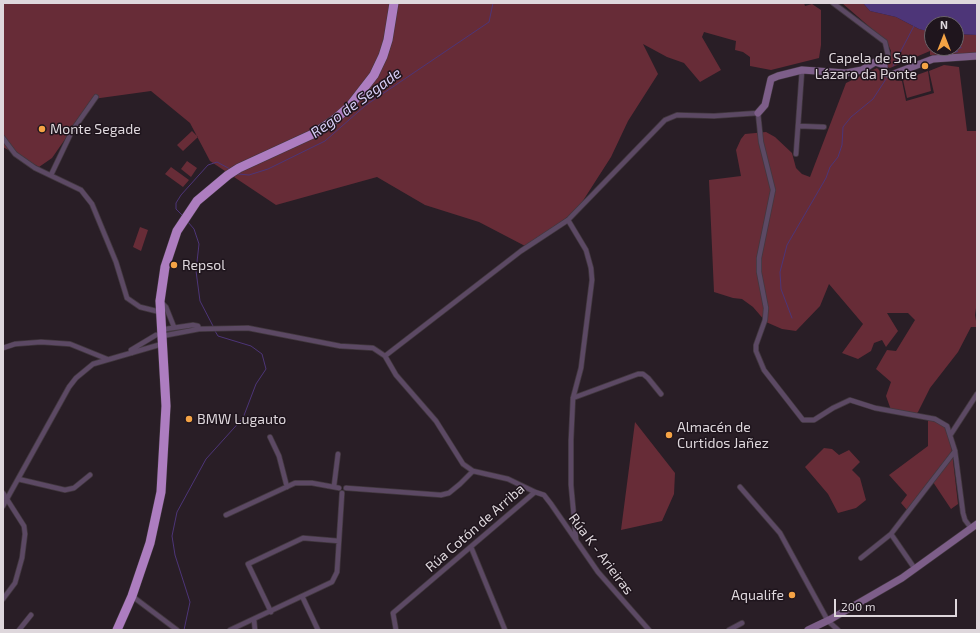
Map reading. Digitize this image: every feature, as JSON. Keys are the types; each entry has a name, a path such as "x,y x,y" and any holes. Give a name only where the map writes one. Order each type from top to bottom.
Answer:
{"highway":[{"path":"117,630 132,596 150,543 163,475 166,406 160,301 165,267 178,231 197,201 228,175 239,168 315,133 334,120 350,106 374,75 388,40 394,3"}],"street":[{"path":"833,3 886,42 888,55 884,65 884,73 891,75 933,59 977,56"},
{"path":"385,356 521,251 568,220 665,120 682,114 714,116 758,113 765,105 771,79 778,76 802,70 846,73 862,70 875,62 884,65"},
{"path":"796,154 802,70"},
{"path":"51,175 72,131 96,97"},
{"path":"758,113 761,142 773,190 759,258 759,272 766,308 765,320 756,345 756,351 764,370 803,420 814,420 839,404 850,400 874,408 935,419 947,426 951,434 955,452 963,513 965,520 974,526 915,569 828,621 808,630"},
{"path":"799,126 824,127"},
{"path":"3,138 15,154 35,168 81,190 92,204 116,262 127,298 140,307 160,312"},
{"path":"568,220 586,250 592,268 592,280 581,368 573,398 571,485 576,539"},
{"path":"160,301 166,307 174,327"},
{"path":"3,506 8,500 69,387 76,378 93,364 132,353 174,327 193,325 198,326 199,330"},
{"path":"132,353 130,350 161,336 199,330 248,328 340,346 373,348 385,356 396,375 436,420 463,464 473,471 460,484 448,493 441,495 346,488 345,491 295,483 226,515"},
{"path":"3,348 15,344 41,342 70,344 107,359"},
{"path":"573,398 638,374 643,374 648,378 661,394"},
{"path":"951,434 977,394"},
{"path":"270,437 279,456 287,487"},
{"path":"861,558 891,534 955,452"},
{"path":"230,630 332,582 336,572 339,541 338,454"},
{"name":"Rúa Cotón de Arriba","path":"396,630 393,613 535,492 503,477 473,471"},
{"path":"18,479 64,490 74,488 90,475"},
{"path":"740,487 780,533 828,621 838,630"},
{"name":"Rúa K - Arieiras","path":"535,492 544,495 598,572 649,630"},
{"path":"3,493 24,526 25,534 22,558 14,583 3,599"},
{"path":"891,534 915,569"},
{"path":"271,612 248,564 303,538 339,541"},
{"path":"471,547 505,630"},
{"path":"132,596 177,630"},
{"path":"302,596 318,630"},
{"path":"19,630 31,615"},
{"path":"254,620 256,630"},
{"path":"729,630 742,624"}],"shaded area":[{"path":"3,3 804,3 805,6 812,4 821,10 821,45 819,58 771,70 750,66 750,57 743,52 735,50 736,41 704,32 702,37 721,70 700,82 684,63 667,57 643,44 658,74 628,121 611,157 577,210 527,247 479,222 425,205 377,177 276,205 210,161 190,123 151,91 93,99 52,158 39,167 3,147"},
{"path":"842,3 863,3 870,11 896,17 919,29 924,30 924,54 890,68 887,67 891,51 887,42"},
{"path":"863,3 977,3 977,35 964,34 964,16 924,16 924,30 896,17 870,11"},
{"path":"964,34 977,35 977,53 964,54"},
{"path":"944,65 959,67 967,131 977,131 977,301 975,315 977,327 971,327 958,352 930,388 918,412 913,417 891,410 886,396 891,382 876,369 887,350 896,351 915,320 908,313 887,313 898,331 886,347 882,340 874,343 871,351 858,359 842,353 863,324 829,284 820,306 796,331 782,329 766,322 753,307 742,299 733,298 714,292 709,180 741,176 736,150 741,139 745,134 766,132 775,137 792,153 796,168 802,174 810,177 846,83 877,68 885,76 893,80 902,81 906,101 934,93 929,71"},
{"path":"928,71 931,91 907,98 903,80"},
{"path":"192,131 198,137 183,151 177,145"},
{"path":"187,161 197,168 191,177 181,169"},
{"path":"171,167 189,180 183,187 165,174"},
{"path":"140,227 148,230 141,251 133,247"},
{"path":"928,420 946,426 951,443 958,504 951,509 933,482 907,510 901,503 907,495 889,475 928,446"},
{"path":"635,422 675,473 674,494 662,521 621,530"},
{"path":"824,448 832,449 839,455 849,450 860,462 852,470 860,478 866,500 856,508 838,513 828,494 805,467"}],"waterway":[{"name":"Rego de Segade","path":"238,174 249,175 268,169 325,141 366,105 489,22 493,3"},
{"path":"893,66 914,26"},
{"path":"792,318 781,289 780,272 787,245 826,178 830,167 838,157 842,145 843,127 851,117 873,99 886,79"},
{"name":"Rego de Segade","path":"182,215 176,209 176,203 181,195 208,165 217,162 230,169"},
{"name":"Rego de Segade","path":"188,222 194,229 199,244 196,271 200,301 213,326"},
{"name":"Rego de Segade","path":"184,630 190,602 175,555 172,536 177,512 206,459 243,418 256,384 266,369 262,354 251,346 218,336 215,331"}],"place":[{"name":"Capela de San Lázaro da Ponte","path":"925,66"},
{"name":"Monte Segade","path":"42,129"},
{"name":"Repsol","path":"174,265"},
{"name":"BMW Lugauto","path":"189,419"},
{"name":"Almacén de Curtidos Jañez","path":"669,435"},
{"name":"Aqualife","path":"792,595"}]}
